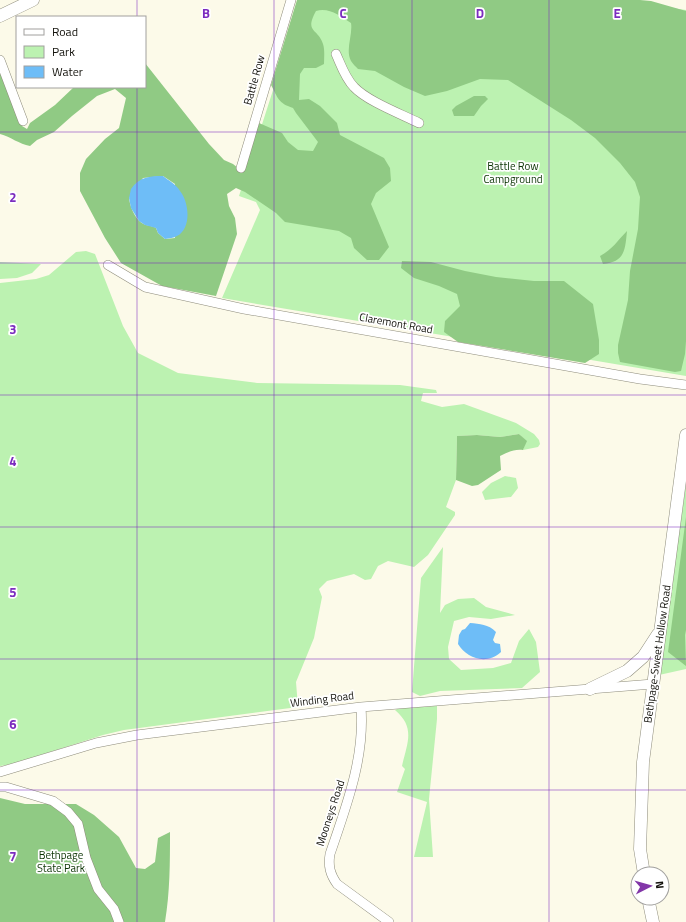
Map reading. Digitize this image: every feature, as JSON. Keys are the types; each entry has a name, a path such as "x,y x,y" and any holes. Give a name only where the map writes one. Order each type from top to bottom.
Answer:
{"main road":[{"path":"0,16 33,0"},
{"name":"Bethpage-Sweet Hollow Road","path":"643,866 640,849 643,762 686,435"},
{"path":"590,689 627,671 643,657 660,632"},
{"path":"650,906 654,922"}],"street":[{"name":"Battle Row","path":"241,168 291,0"},
{"path":"336,54 344,72 353,86 363,95 419,123"},
{"path":"0,60 23,120"},
{"name":"Claremont Road","path":"108,265 145,288 244,309 640,379 686,385"},
{"name":"Winding Road","path":"0,772 112,739 361,707 653,684"},
{"name":"Mooneys Road","path":"361,707 362,718 357,767 349,800 328,862 332,877 337,884 389,922"},
{"path":"0,787 6,787 53,801 68,812 78,824 86,858 98,889 114,909 119,922"}],"green space":[{"path":"297,0 640,0 651,1 686,11 686,341 681,371 675,372 620,362 618,345 628,300 630,271 638,229 640,197 635,182 620,163 595,138 571,120 508,80 480,79 447,91 425,96 404,87 375,71 358,69 349,57 351,23 330,11 316,11 311,23 313,30 321,39 324,46 324,64 316,68 304,68 300,74 299,100 309,99 320,106 337,123 340,135 384,158 390,168 391,181 376,193 371,204 389,247 379,260 367,260 354,248 351,238 339,231 285,222 276,213 245,192 236,188 227,194 229,206 235,218 237,234 216,296 162,286 121,263 105,238 80,191 80,173 86,159 105,139 119,128 126,98 115,89 97,96 54,132 37,140 30,146 0,134 0,73 22,126 27,129 30,123 55,105 73,88 146,88 146,64 209,144 224,160 233,164 243,172 259,123 282,133 288,142 298,150 313,151 318,142 293,108 281,102 271,85","holes":["163,176 175,184 175,238 165,239 158,233 156,228 146,225 136,218 129,198 143,178"]},
{"name":"Battle Row Campground","path":"302,0 611,0 686,10 686,376 222,298 260,210 256,202 239,196"},
{"path":"474,96 485,96 488,99 474,116 454,116 452,110 456,106"},
{"path":"627,231 626,244 620,258 616,261 603,264 600,256 611,248"},
{"path":"86,251 95,254 123,326 138,353 178,373 257,383 400,385 436,390 437,393 423,393 421,401 442,407 464,404 516,423 534,434 539,440 540,444 538,447 523,450 526,441 519,434 500,437 477,435 457,436 456,480 446,507 455,512 455,515 428,555 414,567 388,561 378,566 371,579 365,580 354,574 327,581 319,589 322,597 314,638 296,682 298,707 124,730 103,735 13,764 0,766 0,283 36,279 49,275 76,252"},
{"path":"402,261 431,262 496,277 534,281 564,281 593,304 599,340 599,354 585,363 458,342 444,332 445,321 460,306 457,294 439,286 414,278 401,268"},
{"path":"0,262 41,264 32,273 17,278 0,279"},
{"path":"519,434 527,441 523,450 514,450 500,456 501,470 478,485 472,486 456,480 457,436 477,435 500,437"},
{"path":"505,476 516,478 518,488 511,497 485,500 482,492 491,483"},
{"path":"686,484 686,669 659,675"},
{"path":"686,517 685,635 686,666 668,652"},
{"path":"443,547 440,613 445,605 458,599 474,598 486,607 515,615 491,619 469,617 454,621 448,647 449,659 461,670 493,668 511,663 519,641 529,629 536,642 540,672 522,688 440,691 420,696 412,692 421,578"},
{"path":"437,706 429,799 433,857 414,857 427,802 397,792 405,769 402,766 408,743 408,730 406,723 395,710 400,708"},
{"name":"Bethpage State Park","path":"0,798 25,804 76,804 94,815 119,837 136,868 145,869 155,862 158,838 170,832 169,889 165,922 0,922"}],"water":[{"path":"154,176 163,176 176,186 183,196 188,215 182,232 176,237 165,239 158,233 156,228 145,225 139,221 131,208 129,198 131,189 141,180"},
{"path":"470,623 481,624 493,629 496,632 493,640 495,643 500,644 501,652 496,656 484,659 472,657 462,649 458,644 459,635"}]}
